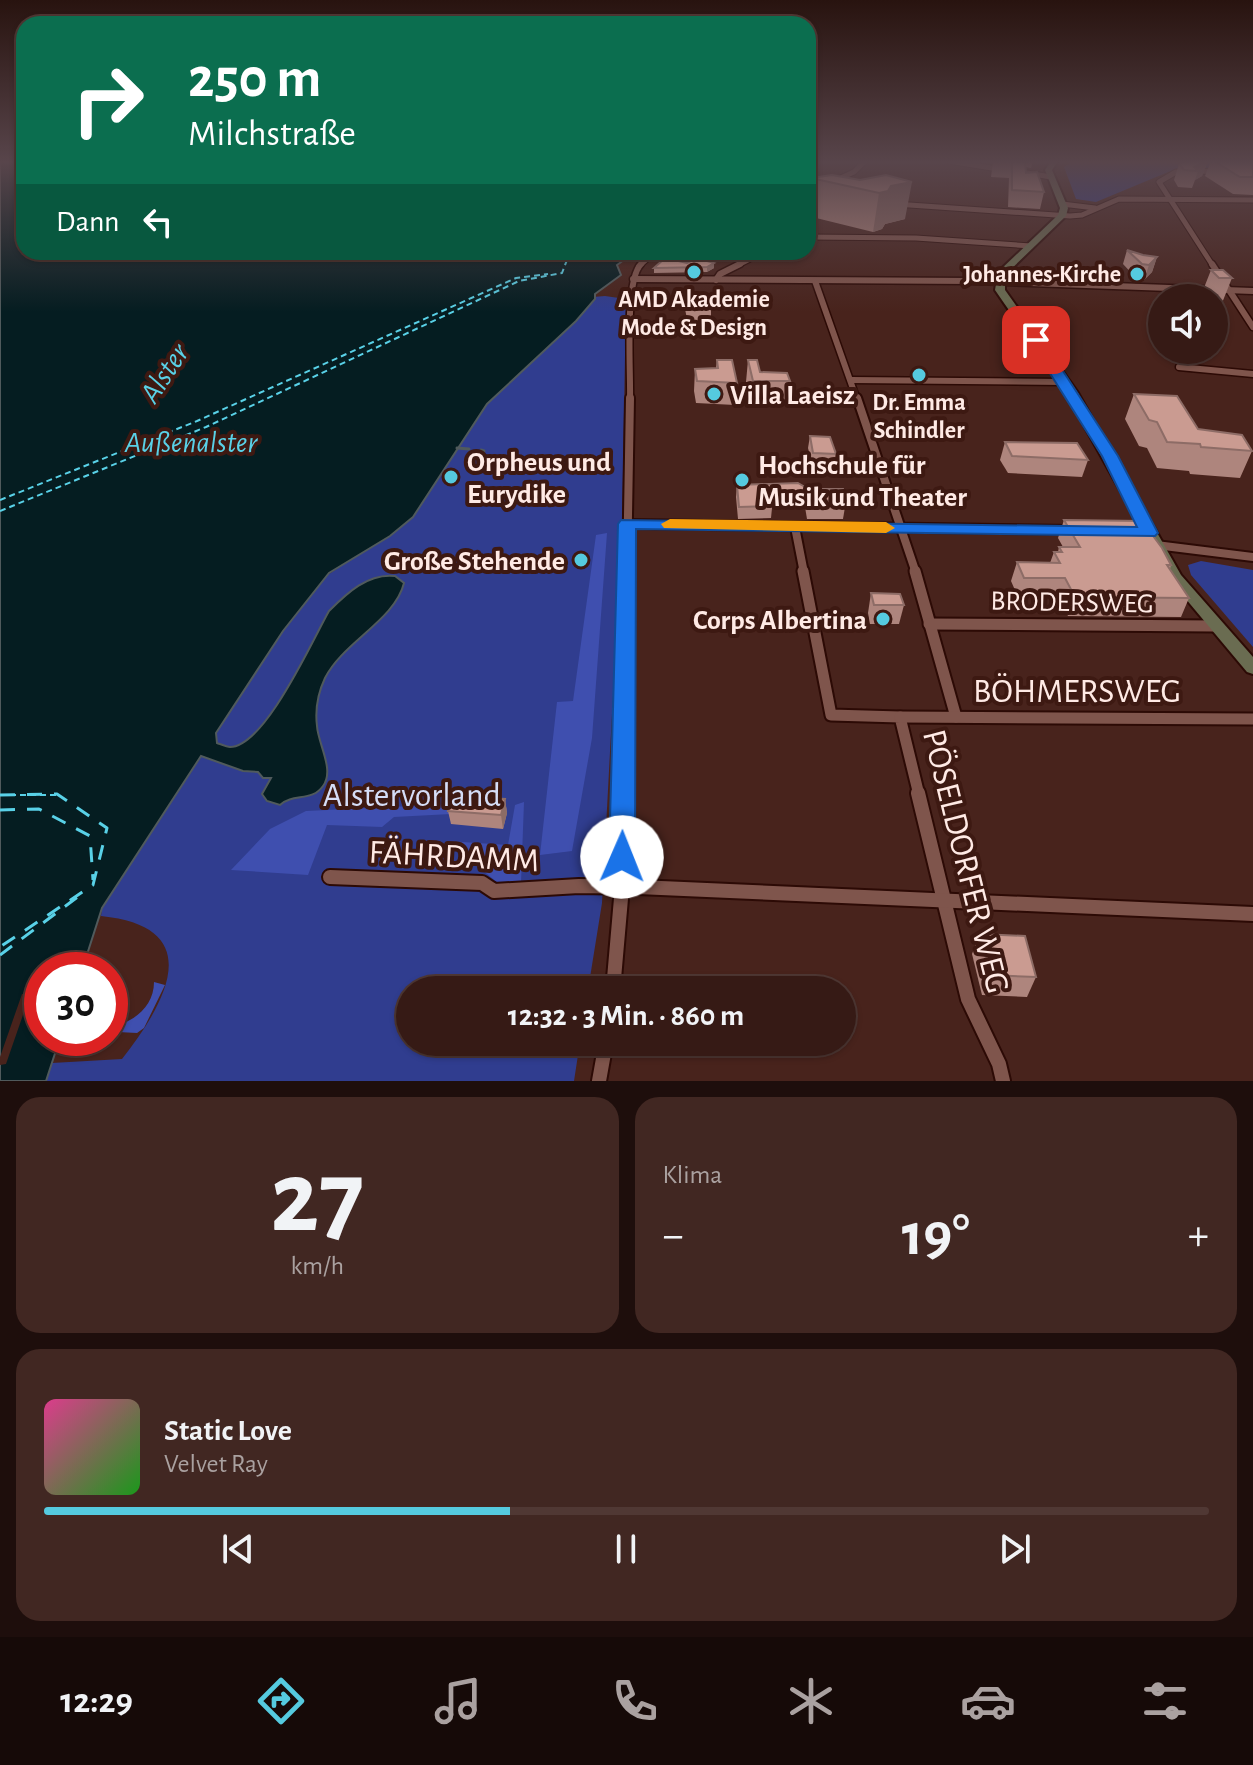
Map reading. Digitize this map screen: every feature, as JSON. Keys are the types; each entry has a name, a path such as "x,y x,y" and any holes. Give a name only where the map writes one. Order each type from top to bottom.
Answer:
{"street":[{"path":"998,211 1079,216 1090,211"},
{"path":"1062,211 1062,216 1001,274 998,282 1000,290 1065,382 1110,456 1146,536 1214,626 1253,668"},
{"path":"1178,211 1253,327"},
{"path":"816,237 1031,246"},
{"path":"614,976 622,887 633,279 639,265 645,260"},
{"path":"716,280 720,274 748,260"},
{"path":"633,279 998,282 1253,291"},
{"path":"815,281 903,528 956,717"},
{"path":"1179,367 1253,374"},
{"path":"851,380 1065,382"},
{"path":"627,524 1076,530"},
{"name":"PÖSELDORFER WEG","path":"795,527 831,715 900,717 968,999 999,1064 1003,1081"},
{"path":"1146,536 1253,557"},
{"name":"BRODERSWEG","path":"929,624 1214,626"},
{"name":"BÖHMERSWEG","path":"900,717 1253,719"},
{"name":"FÄHRDAMM","path":"330,877 482,883 494,891 622,887 1253,914"},
{"path":"599,1081 603,1056"}],"green space":[{"name":"Alstervorland","path":"593,297 626,299 622,526 602,903 590,976 396,976 396,1056 578,1056 574,1081 46,1081 52,1063 122,1059 128,1056 128,1051 153,1014 168,970 167,951 156,935 134,923 101,916 102,908 216,734 282,606 413,517 486,404 576,320"},
{"path":"1201,561 1253,570 1253,647 1191,575 1188,565"}],"shaded area":[{"path":"607,533 592,738 572,851 540,855 557,702 573,701 596,535"},
{"path":"524,802 521,883 498,883 447,841 508,845 515,805"},
{"path":"453,804 451,814 394,817 382,827 327,825 308,875 231,870 270,829 306,811"},
{"path":"154,982 165,985 144,1028 137,1033 128,1033 128,1021 146,1006"}],"water":[{"name":"Außenalster","path":"0,211 16,211 16,260 624,260 617,265 621,275 595,294 595,299 576,321 487,404 413,517 390,536 329,573 283,631 216,733 217,743 230,747 244,742 258,730 287,690 329,611 367,581 395,576 404,583 399,596 380,620 333,665 325,678 316,720 327,772 319,791 280,805 267,801 262,794 271,778 201,756 102,908 88,952 24,952 24,1056 54,1056 46,1081 0,1081"}],"pier":[{"path":"22,994 24,1012 6,1064 0,1065 0,1057"}],"building":[{"path":"1127,250 1157,257 1149,265 1142,264"},
{"path":"663,260 714,263 707,267 654,268"},
{"path":"1211,270 1223,270 1232,278 1219,278"},
{"path":"686,294 708,296 707,305 711,309 689,309"},
{"path":"717,360 732,360 737,383 697,381 695,369 718,368"},
{"path":"748,360 757,360 760,372 787,373 790,381 753,381"},
{"path":"1134,394 1177,396 1198,429 1242,435 1252,451 1167,442 1157,422 1149,420"},
{"path":"810,436 830,437 836,454 813,453"},
{"path":"1005,442 1077,443 1088,460 1012,456"},
{"path":"798,483 805,487 806,496 772,496 772,506 739,507 737,485"},
{"path":"807,489 843,489 846,501 810,500"},
{"path":"1064,520 1142,521 1162,548 1171,565 1167,565 1189,598 1075,597 1065,578 1024,578 1017,562 1060,563 1054,552 1062,552 1059,547 1080,547"},
{"path":"871,593 900,594 904,605 874,605"},
{"path":"453,796 505,799 501,815 448,811"},
{"path":"980,934 1025,936 1036,977 990,975"}],"waterway":[{"path":"457,448 469,449"}],"ferry route":[{"path":"0,511 206,427 519,281 562,273 567,260"},
{"path":"0,500 197,421 516,278 548,274"},
{"path":"57,794 58,795 0,795 57,794"},
{"path":"0,947 93,885 107,828 58,795"},
{"path":"0,810 39,809 90,836 93,880"},
{"path":"0,955 79,896"}],"slow traffic":[{"path":"670,524 886,528"}],"place":[{"name":"AMD Akademie Mode & Design","path":"694,272"},
{"name":"Johannes-Kirche","path":"1137,274"},
{"name":"Dr. Emma Schindler","path":"919,375"},
{"name":"Villa Laeisz","path":"714,394"},
{"name":"Orpheus und Eurydike","path":"451,477"},
{"name":"Hochschule für Musik und Theater","path":"742,480"},
{"name":"Große Stehende","path":"581,560"},
{"name":"Corps Albertina","path":"883,619"}],"route":[{"path":"622,857 627,524 1149,533 1110,456 1036,340"}],"water label":[{"name":"Alster","path":"164,373"}]}
